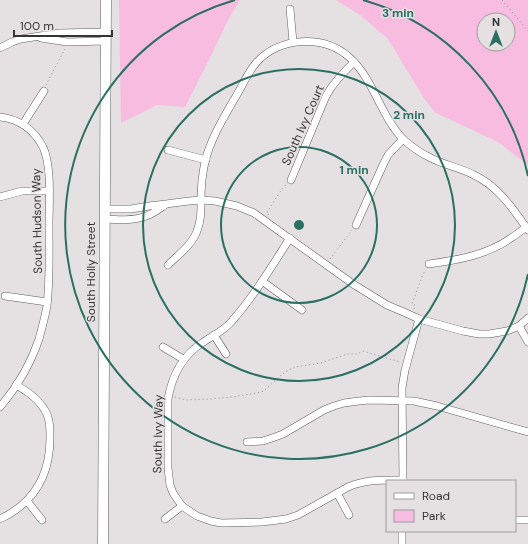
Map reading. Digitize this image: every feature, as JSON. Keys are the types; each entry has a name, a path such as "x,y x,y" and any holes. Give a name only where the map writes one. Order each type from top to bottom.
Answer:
{"main road":[{"name":"South Holly Street","path":"103,544 106,0"}],"street":[{"path":"290,9 293,42"},
{"path":"0,48 25,38 64,32 106,37"},
{"path":"168,265 192,240 196,233 200,223 203,175 206,160 218,129 249,74 256,63 271,51 285,44 305,41 330,46 343,53 354,62 362,71 389,120 403,139 429,157 485,181 502,195 527,228 500,244 479,254 429,264"},
{"name":"South Ivy Court","path":"291,180 326,96 338,78 354,62"},
{"path":"23,124 44,91"},
{"name":"South Hudson Way","path":"0,117 23,124 37,138 43,147 48,163 49,191 49,282 44,319 29,363 10,395 0,407"},
{"path":"356,225 388,155 403,139"},
{"path":"168,150 206,160"},
{"path":"0,197 22,192 49,191"},
{"path":"105,214 183,201 215,201 237,206 264,220 369,294 387,305 411,316 463,332 479,334 507,331 518,326 528,318"},
{"name":"South Ivy Way","path":"290,238 262,281 230,324 222,331 201,343 183,359 175,375 169,395 168,477 173,493 182,506 197,516 212,521 221,523 268,522 298,515 357,483 372,480 386,480"},
{"path":"262,281 302,310"},
{"path":"5,296 47,302"},
{"path":"403,480 402,388 405,370 419,319"},
{"path":"518,326 528,342"},
{"path":"214,335 226,354"},
{"path":"163,347 183,359"},
{"path":"0,519 10,514 27,501 38,486 43,478 47,466 50,449 49,418 37,399 16,385"},
{"path":"247,442 263,441 283,434 324,410 344,403 359,400 414,401 437,406 528,432"},
{"path":"337,493 349,515"},
{"path":"27,501 42,520"},
{"path":"165,519 182,506"},
{"path":"516,520 528,520"},
{"path":"402,532 402,544"}],"path":[{"path":"502,0 528,31"},
{"path":"44,91 64,49 70,49"},
{"path":"264,220 269,213 267,212 282,189 291,180"},
{"path":"328,266 332,261 330,259 356,225"},
{"path":"411,316 415,305 412,304 423,274 429,264"},
{"path":"169,395 186,400 195,400 258,393 264,391 281,375 295,367 321,363 347,354 357,354 363,351 407,363"}],"green space":[{"path":"119,0 240,0 228,20 185,107 157,105 121,123"},
{"path":"336,0 528,0 528,165 498,142 436,113 425,100 388,39 360,15"}]}
